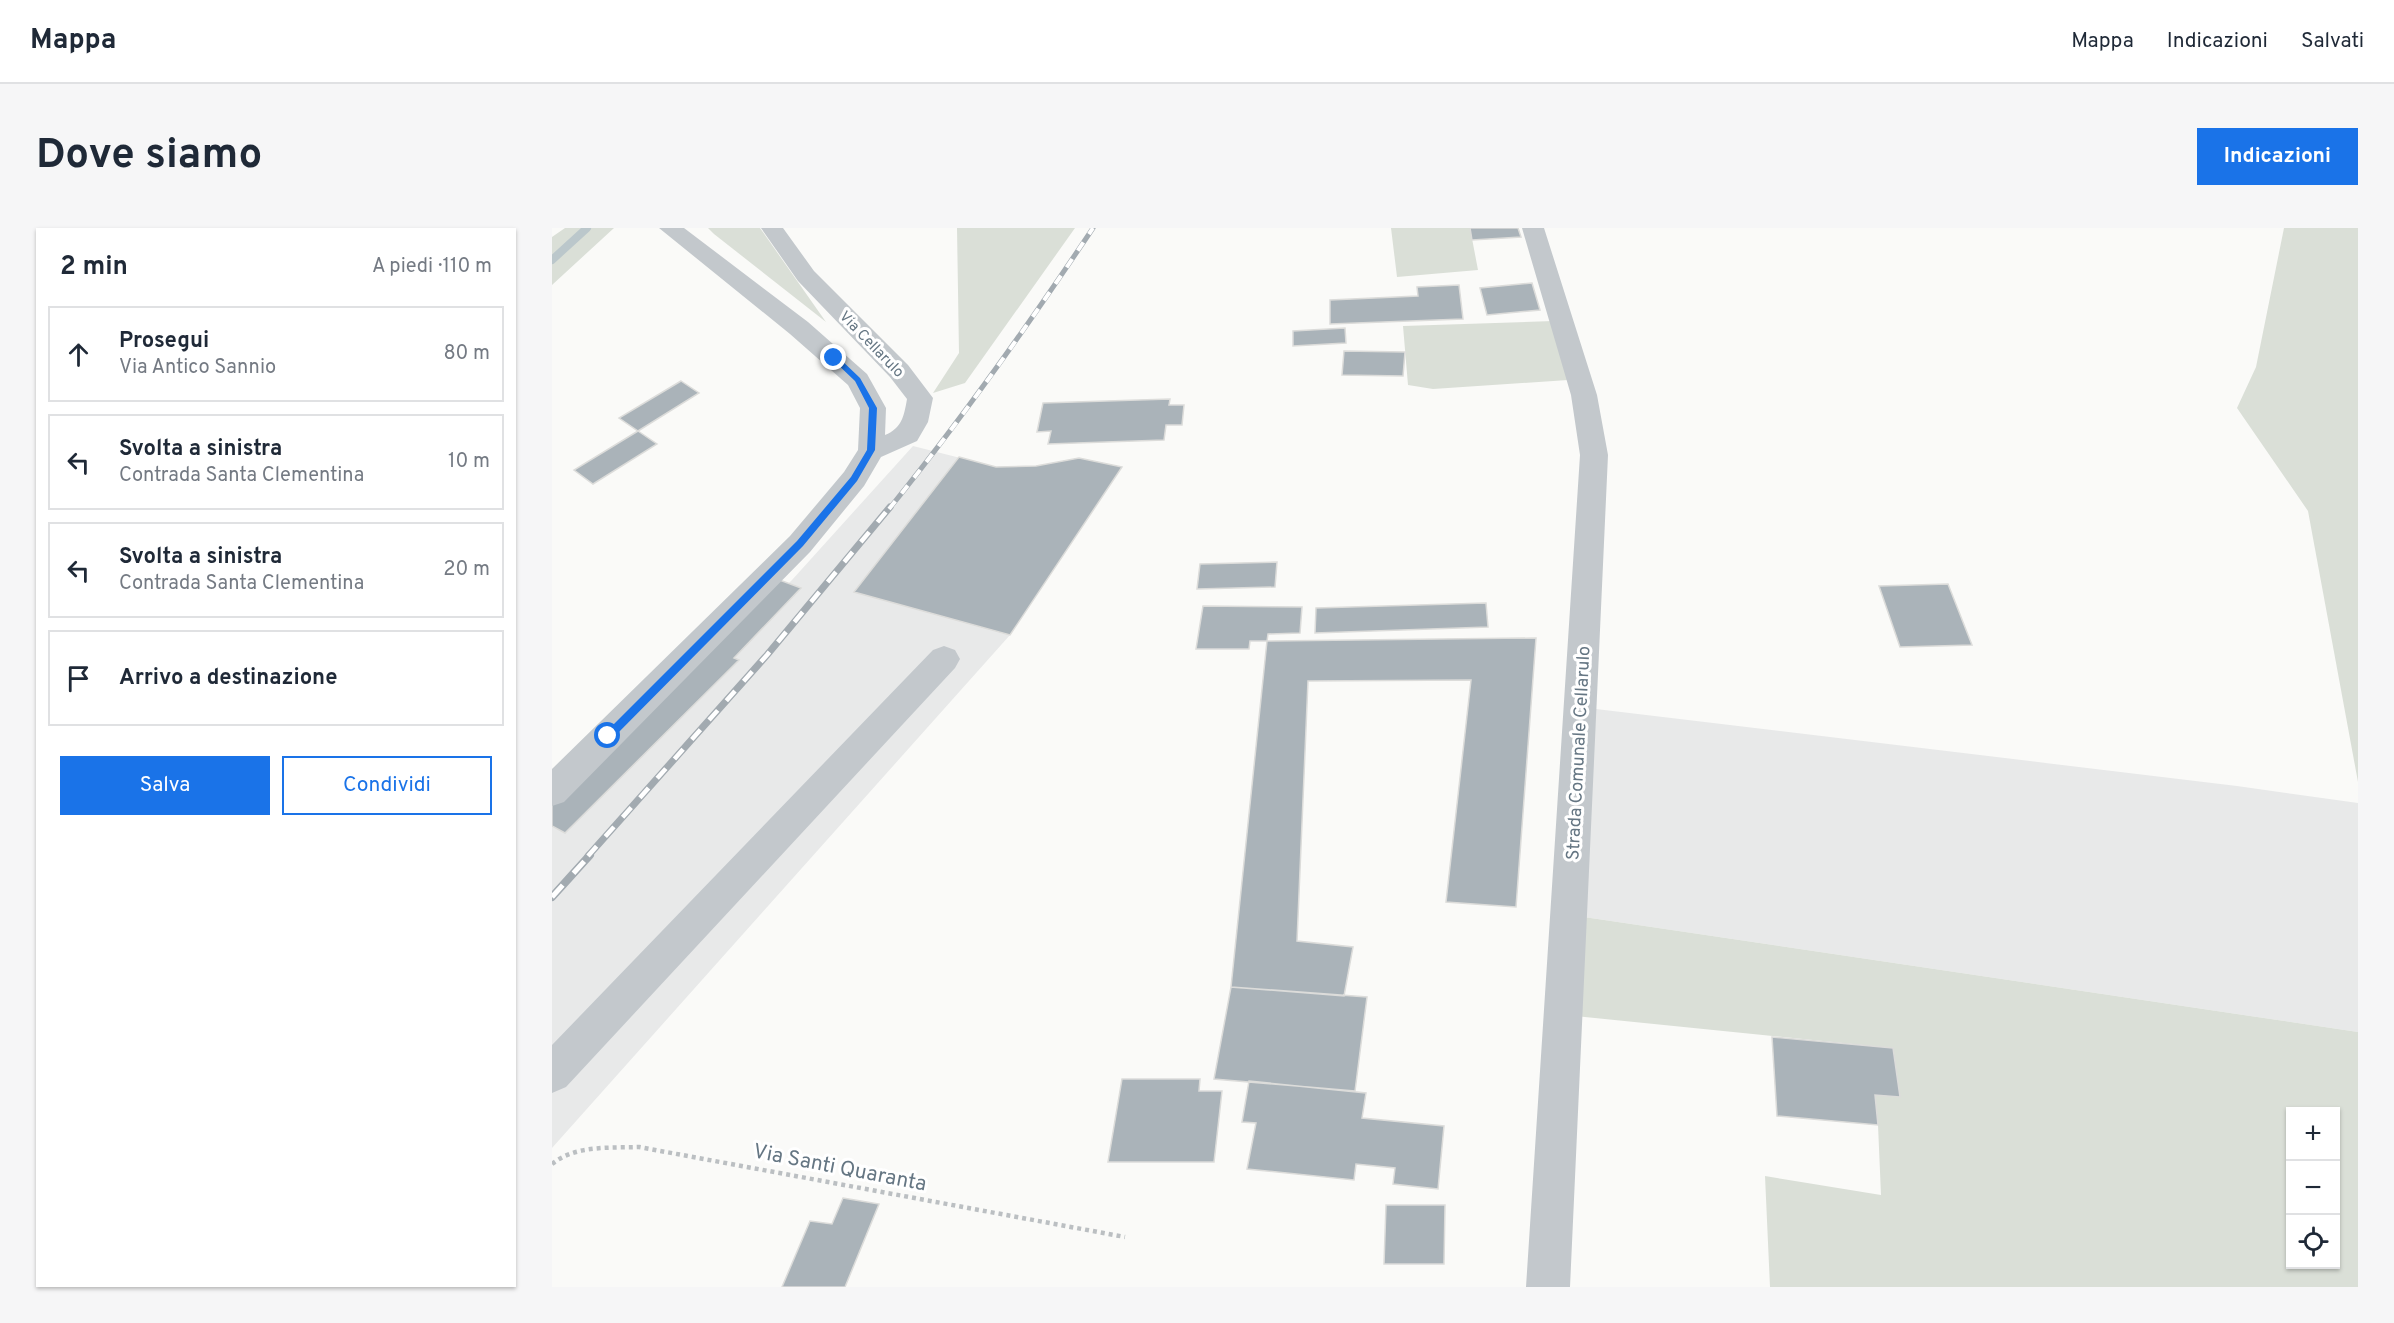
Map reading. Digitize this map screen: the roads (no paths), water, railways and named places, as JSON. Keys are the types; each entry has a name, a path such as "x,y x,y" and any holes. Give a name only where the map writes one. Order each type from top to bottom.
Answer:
{"street":[{"path":"552,790 800,544 854,479 871,450 873,408 858,380 791,321 670,228"},
{"name":"Via Cellarulo","path":"772,228 806,276 899,371 920,398 916,426 905,438 871,450"},
{"name":"Strada Comunale Cellarulo","path":"1533,228 1584,395 1594,456 1548,1287"},
{"path":"552,1073 944,659"}],"waterway":[{"path":"552,260 587,228"}],"railway":[{"path":"889,509 994,371 1093,228"},
{"path":"588,856 767,655 890,507"},
{"path":"552,897 590,855"}]}
